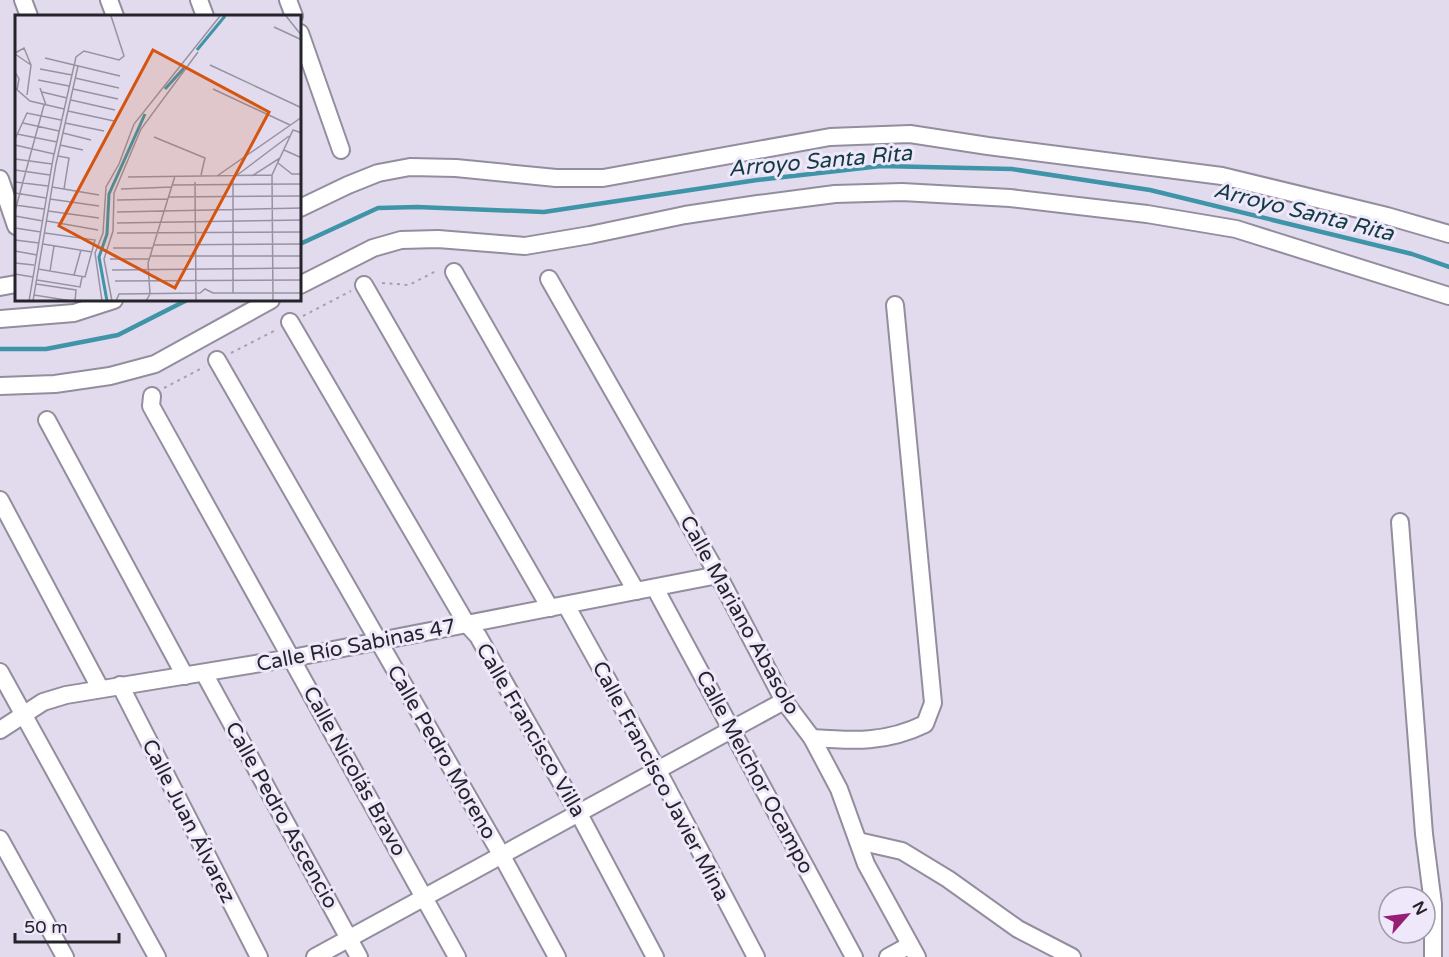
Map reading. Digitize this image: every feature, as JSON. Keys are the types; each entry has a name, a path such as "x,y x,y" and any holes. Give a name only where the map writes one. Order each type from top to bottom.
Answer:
{"street":[{"path":"23,0 29,15"},
{"path":"109,0 115,15"},
{"path":"199,0 205,15"},
{"path":"288,0 294,15"},
{"path":"302,39 341,150"},
{"path":"302,207 378,173 410,167 603,178 830,137 910,134 1222,176 1387,216 1449,234"},
{"path":"0,179 15,223"},
{"path":"302,284 373,248 400,240 438,239 525,246 685,215 758,204 835,194 902,192 1010,198 1147,214 1236,229 1449,296"},
{"path":"454,272 636,591"},
{"name":"Calle Mariano Abasolo","path":"549,279 718,575 784,702 812,738 838,789 866,864 916,954"},
{"path":"0,287 15,284"},
{"name":"Calle Francisco Javier Mina","path":"364,285 658,771 756,957"},
{"path":"0,319 74,313 108,302"},
{"path":"0,386 55,384 110,376 155,364 268,302"},
{"path":"812,738 858,741 904,734 924,724 933,703 895,305"},
{"name":"Calle Francisco Villa","path":"290,322 466,623 478,636 579,814 655,957"},
{"name":"Calle Pedro Moreno","path":"217,360 502,856 557,957"},
{"name":"Calle Nicolás Bravo","path":"152,396 151,406 457,957"},
{"path":"47,420 185,676"},
{"path":"0,500 100,688"},
{"path":"1400,522 1424,834 1433,904 1433,957"},
{"name":"Calle Río Sabinas 47","path":"0,730 43,702 100,688 292,658 718,575"},
{"name":"Calle Melchor Ocampo","path":"655,588 854,957"},
{"path":"0,672 158,957"},
{"name":"Calle Pedro Ascencio","path":"204,673 359,957"},
{"name":"Calle Juan Álvarez","path":"120,685 259,957"},
{"path":"315,957 784,702"},
{"path":"0,839 65,957"},
{"path":"858,841 902,851 948,879 1018,928 1072,957"},
{"path":"888,957 916,954"}],"waterway":[{"name":"Arroyo Santa Rita","path":"302,243 378,208 417,207 544,212 757,180 881,166 1012,169 1150,190 1412,254 1449,267"},
{"name":"Arroyo Santa Rita","path":"0,349 46,349 118,335 183,302"}]}
